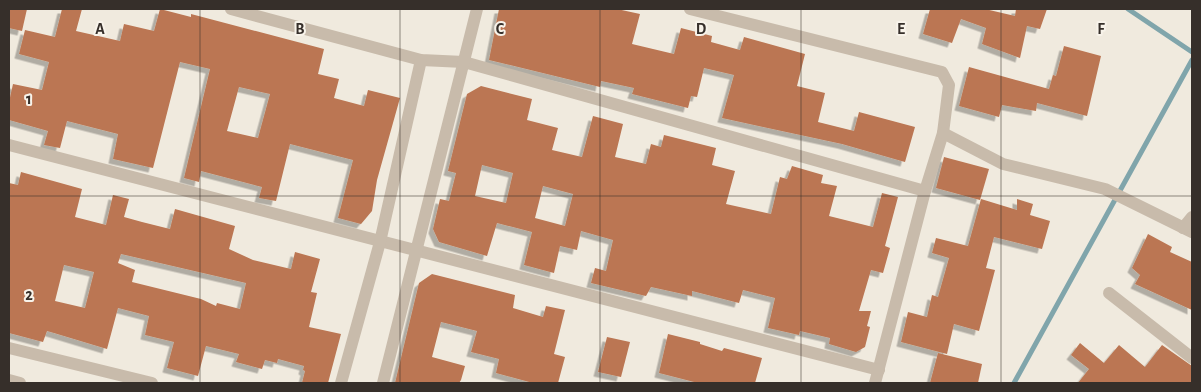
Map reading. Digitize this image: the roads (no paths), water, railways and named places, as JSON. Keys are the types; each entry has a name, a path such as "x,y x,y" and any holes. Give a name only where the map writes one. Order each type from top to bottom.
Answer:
{"street":[{"path":"231,9 421,60 464,62 925,191"},
{"path":"383,383 477,9"},
{"path":"690,9 942,72 949,86 943,133 925,191 875,383"},
{"path":"341,383 380,242 421,60"},
{"path":"943,133 1003,164 1105,189 1188,230 1192,217"},
{"path":"9,145 416,252 879,370"},
{"path":"1109,293 1192,358"},
{"path":"9,348 152,383"},
{"path":"9,380 20,383"}],"waterway":[{"path":"1128,9 1192,52"},
{"path":"1014,383 1192,60"}]}
